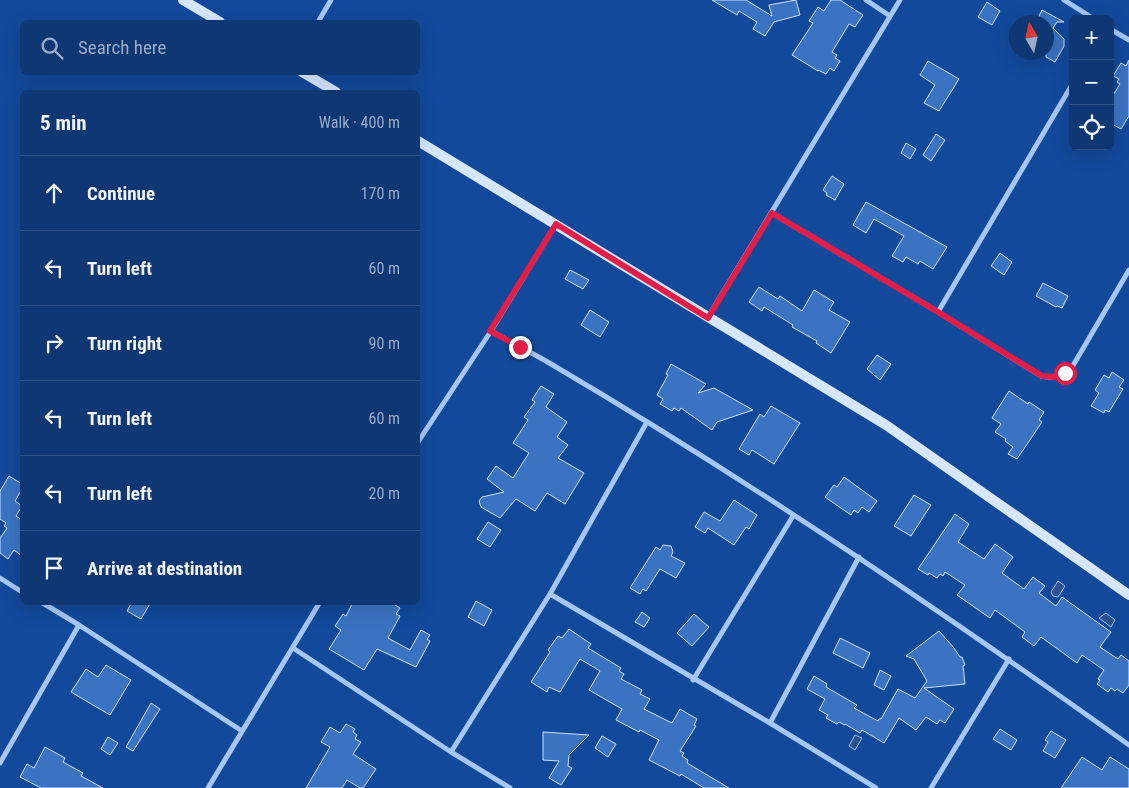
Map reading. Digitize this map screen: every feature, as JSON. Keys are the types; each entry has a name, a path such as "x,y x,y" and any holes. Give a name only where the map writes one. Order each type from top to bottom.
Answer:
{"street":[{"path":"183,0 217,20"},
{"path":"319,20 331,0"},
{"path":"866,0 890,16"},
{"path":"708,318 900,0"},
{"path":"1064,0 1088,15"},
{"path":"1114,31 1129,40"},
{"path":"307,75 333,90"},
{"path":"938,312 1069,90"},
{"path":"420,143 886,425 1129,594"},
{"path":"772,213 1042,376 1057,377 1071,369 1129,270"},
{"path":"420,439 556,224"},
{"path":"490,331 550,363 647,422 859,558 1009,659 1129,745"},
{"path":"451,752 550,594 647,422"},
{"path":"693,680 793,516"},
{"path":"770,723 859,558"},
{"path":"0,578 20,591"},
{"path":"550,594 693,680 770,723 876,788"},
{"path":"46,605 242,731"},
{"path":"208,788 318,605"},
{"path":"0,763 79,625"},
{"path":"293,648 451,752 510,788"},
{"path":"931,788 1009,659"}],"water":[{"path":"1058,581 1065,586 1058,597 1053,596 1051,592"},
{"path":"1106,613 1115,620 1111,627 1099,618"},
{"path":"855,735 862,738 855,750 849,746"}],"building":[{"path":"712,0 746,0 772,16 769,5 796,0 800,15 774,22 765,36 753,29 757,22 739,11 737,15"},
{"path":"831,0 840,0 863,15 855,27 849,24 832,52 837,55 835,58 840,61 834,71 830,68 826,74 792,55 813,23 809,21 818,7 824,11"},
{"path":"987,2 1000,11 992,25 978,17"},
{"path":"1042,10 1051,15 1040,15"},
{"path":"1054,17 1064,22 1057,22 1054,26"},
{"path":"1054,29 1064,39 1064,46 1055,62 1051,60 1054,60"},
{"path":"1129,60 1129,116 1121,129 1114,125 1114,94 1120,84 1117,82 1119,79 1114,76 1114,74 1121,63 1126,66"},
{"path":"928,61 959,79 939,111 924,103 935,85 920,75"},
{"path":"936,134 945,140 931,161 923,155"},
{"path":"906,143 916,149 910,159 901,153"},
{"path":"832,176 844,184 835,200 826,195 827,193 823,190"},
{"path":"866,202 947,247 933,269 920,261 918,264 906,257 903,262 892,256 904,236 874,219 866,233 853,225"},
{"path":"1000,253 1012,262 1004,275 991,266"},
{"path":"570,270 589,280 583,289 565,279"},
{"path":"1043,283 1068,296 1062,308 1056,307 1036,296"},
{"path":"759,287 778,299 780,296 802,311 814,290 834,302 829,310 850,322 831,353 816,343 817,341 792,327 793,325 764,307 762,311 749,302"},
{"path":"590,310 609,322 600,337 581,325"},
{"path":"877,355 891,364 880,380 867,369"},
{"path":"671,364 706,384 698,393 714,388 753,410 717,422 712,430 681,408 679,411 674,408 672,411 660,404 663,399 657,395 668,375 666,374"},
{"path":"1112,372 1124,380 1119,387 1123,389 1109,412 1105,410 1104,413 1091,406 1099,393 1095,390 1104,375 1109,378"},
{"path":"541,386 554,394 546,407 567,422 557,437 568,445 558,458 584,473 565,504 547,493 535,511 516,499 500,518 481,507 479,501 482,497 504,492 487,479 496,466 513,478 529,453 513,443 528,420 524,417 535,402 532,400"},
{"path":"1009,391 1044,412 1039,420 1042,422 1017,459 1008,454 1013,447 1005,441 1006,439 995,432 1001,424 992,418"},
{"path":"771,406 800,423 774,464 752,450 749,455 739,449 760,414 764,417"},
{"path":"9,476 20,483 20,492 15,501 20,505 20,509 16,516 20,519 20,554 14,550 8,559 0,553 0,538 7,528 4,526 6,523 0,519 0,491"},
{"path":"844,477 877,501 869,512 862,507 858,513 854,510 851,515 825,497 834,485 837,487"},
{"path":"914,495 931,505 911,536 894,526"},
{"path":"734,500 757,515 749,529 746,527 734,545 708,528 705,533 695,527 704,512 720,521"},
{"path":"955,514 969,524 958,542 984,559 995,544 1013,557 1002,573 1024,589 1033,577 1045,586 1039,593 1056,606 1062,597 1111,632 1100,647 1118,659 1121,655 1129,661 1129,685 1123,693 1111,688 1108,692 1097,684 1104,670 1082,655 1077,663 1041,637 1034,646 1022,637 1025,632 995,610 990,618 957,595 965,585 945,572 943,576 940,574 937,578 918,569"},
{"path":"488,522 501,530 490,547 477,539"},
{"path":"663,545 671,546 673,552 671,556 685,563 676,578 660,569 646,591 643,589 640,594 630,588 656,547 660,550"},
{"path":"476,601 492,610 484,626 468,617"},
{"path":"130,605 149,605 141,619 127,611"},
{"path":"352,605 395,605 400,608 396,614 400,616 388,638 410,650 421,630 430,635 427,639 430,641 416,667 377,649 364,670 329,649 341,630 335,626 343,614 346,616"},
{"path":"642,612 650,618 644,627 635,622"},
{"path":"694,614 709,627 692,646 677,633"},
{"path":"569,629 591,644 588,648 621,668 619,671 624,674 621,679 642,690 640,694 650,699 644,709 672,723 680,709 697,719 694,725 696,726 680,751 684,753 682,756 688,760 687,763 729,788 704,788 681,774 680,776 649,760 659,740 616,720 622,709 589,690 600,671 580,659 560,692 549,687 547,692 531,682 550,652 548,650 558,636 562,638"},
{"path":"939,631 962,657 965,665 963,666 965,684 924,688 954,709 945,723 940,720 937,724 926,717 916,730 899,718 884,743 862,730 860,733 845,724 839,722 837,724 826,718 828,715 819,710 825,699 807,689 814,676 827,684 826,687 857,705 854,708 878,721 898,689 915,698 927,681 914,659 906,656"},
{"path":"840,638 870,653 863,668 833,653"},
{"path":"106,665 131,680 110,715 71,692 86,669 98,677"},
{"path":"880,670 891,676 884,690 874,685"},
{"path":"151,703 160,709 133,751 126,747"},
{"path":"346,724 355,729 353,732 357,735 355,739 361,742 353,754 376,769 363,788 347,780 342,788 306,788 330,747 321,742 330,727 340,733"},
{"path":"1000,729 1017,740 1011,750 993,739"},
{"path":"1051,731 1066,740 1055,758 1043,751 1048,742 1045,740"},
{"path":"543,732 589,735 569,755 568,766 572,768 561,785 549,778 559,761 543,760"},
{"path":"602,736 616,744 608,757 595,748"},
{"path":"108,737 118,743 110,755 101,749"},
{"path":"45,747 65,758 63,762 83,773 81,776 103,788 41,788 20,777 27,764 34,768"},
{"path":"1082,757 1102,770 1110,757 1129,769 1129,788 1061,788"}],"route":[{"path":"520,347 490,331 556,224 708,318 772,213 1042,376 1048,378 1057,377 1065,373"}]}
